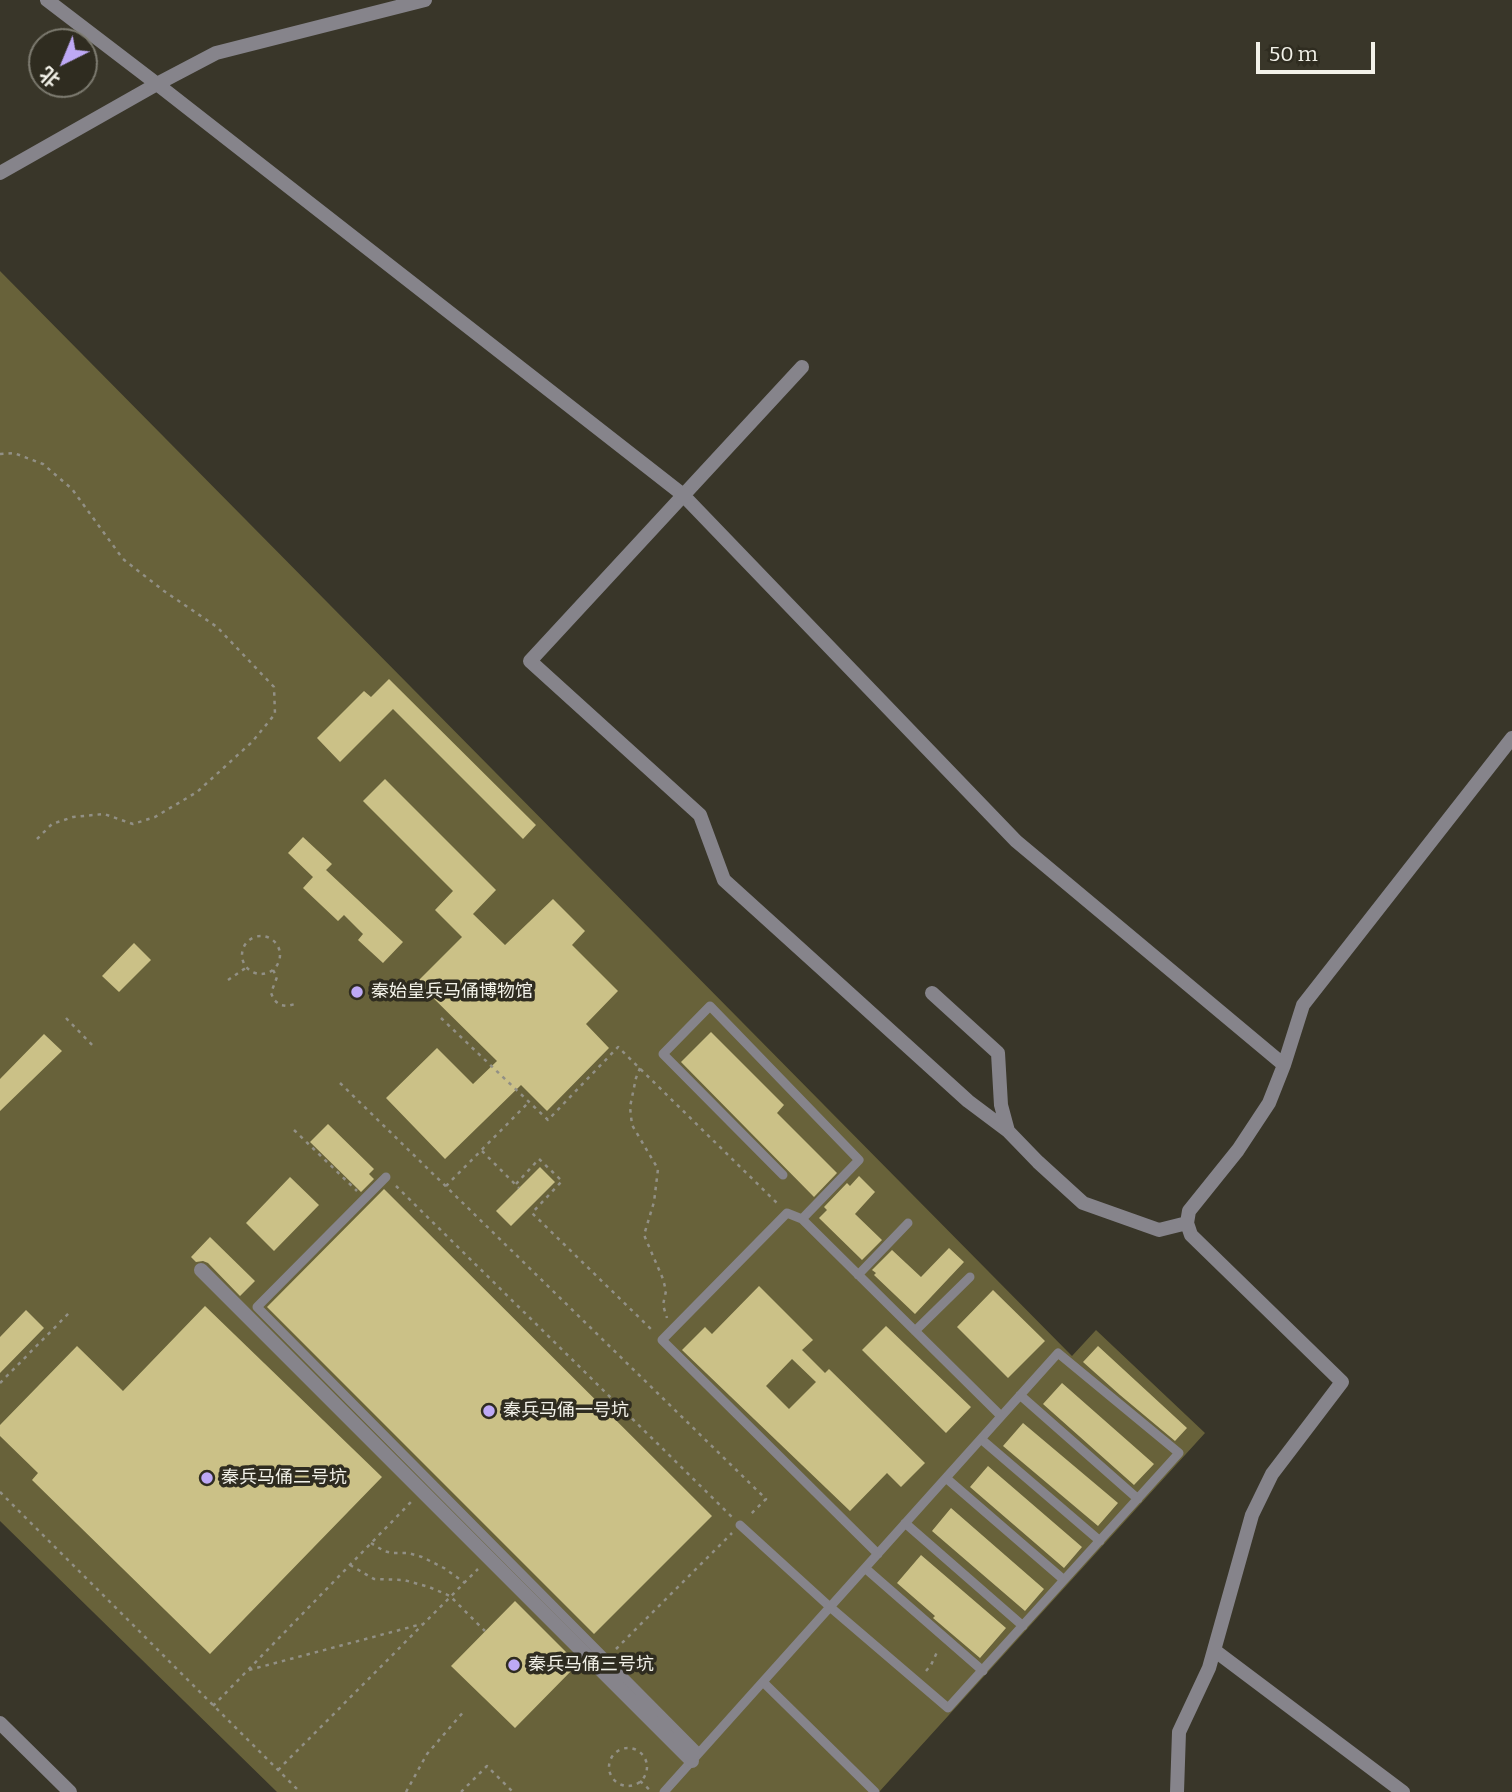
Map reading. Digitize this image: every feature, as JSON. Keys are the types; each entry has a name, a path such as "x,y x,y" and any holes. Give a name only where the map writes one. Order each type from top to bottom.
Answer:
{"street":[{"path":"47,0 682,494 1016,841 1284,1065"},
{"path":"0,173 216,53 425,0"},
{"path":"802,367 530,660 699,815 724,880 968,1101 1008,1131 1083,1203 1158,1230 1187,1223"},
{"path":"1177,1792 1179,1732 1209,1668 1251,1516 1272,1474 1342,1382 1191,1235 1187,1223 1189,1211 1238,1150 1269,1104 1303,1005 1512,738"},
{"path":"932,993 998,1053 1001,1105 1008,1131"},
{"path":"201,1270 489,1558 695,1757"},
{"path":"1214,1650 1403,1792"},
{"path":"0,1723 70,1792"}],"lane":[{"path":"783,1175 663,1054 710,1006 859,1160 802,1219"},
{"path":"386,1177 257,1307 606,1659 695,1757"},
{"path":"878,1553 662,1340 787,1213 802,1219 1000,1416"},
{"path":"858,1275 908,1223"},
{"path":"915,1331 970,1277"},
{"path":"664,1792 763,1682 830,1607 865,1568 878,1553 981,1439 1000,1416 1058,1353 1179,1453 948,1708 830,1607 740,1525"},
{"path":"1020,1395 1138,1499"},
{"path":"981,1439 1100,1541"},
{"path":"946,1478 1065,1580"},
{"path":"905,1523 1023,1626"},
{"path":"865,1568 983,1671"},
{"path":"763,1682 875,1792"}],"path":[{"path":"0,454 14,453 43,464 72,489 123,559 216,627 274,687 275,714 252,742 197,792 155,817 133,824 104,814 74,817 52,824 37,839"},
{"path":"266,936 276,942 281,954 273,970 261,974 254,973 247,967 242,952 253,937 266,936"},
{"path":"228,980 247,967"},
{"path":"273,970 277,976 271,993 274,1000 280,1005 295,1004"},
{"path":"66,1018 95,1048"},
{"path":"442,1018 548,1120 618,1047 787,1213"},
{"path":"640,1068 630,1107 632,1125 658,1169 654,1202 644,1235 663,1279 666,1292 663,1305 671,1331"},
{"path":"340,1083 766,1499 606,1659"},
{"path":"446,1186 529,1102"},
{"path":"294,1130 365,1199"},
{"path":"481,1150 519,1188"},
{"path":"516,1184 540,1159 562,1181 532,1213 662,1340"},
{"path":"386,1177 740,1525"},
{"path":"0,1383 69,1313"},
{"path":"213,1706 422,1491"},
{"path":"0,1492 300,1792"},
{"path":"371,1543 392,1553 408,1553 422,1557 444,1568 464,1583"},
{"path":"278,1770 489,1558"},
{"path":"350,1565 374,1579 404,1580 450,1596 485,1631"},
{"path":"247,1671 425,1623"},
{"path":"918,1682 931,1665 944,1636"},
{"path":"406,1792 426,1754 465,1710"},
{"path":"624,1748 642,1753 647,1771 640,1781 623,1785 613,1778 609,1766 614,1754 624,1748"},
{"path":"461,1792 487,1766 513,1792"},
{"path":"640,1781 652,1792"}],"shaded area":[{"name":"秦始皇兵马俑博物馆","path":"0,271 1072,1356 1096,1330 1205,1433 879,1792 277,1792 0,1521"}],"building":[{"path":"389,679 536,825 523,839 393,709 340,762 317,738 364,691 371,697"},
{"path":"385,779 496,890 473,914 505,945 553,899 585,931 572,945 618,991 586,1024 609,1048 547,1111 521,1085 445,1159 386,1098 437,1048 473,1084 497,1061 417,982 462,937 435,910 453,891 363,801"},
{"path":"303,837 332,864 326,870 403,942 383,963 358,940 363,934 344,915 338,921 303,888 313,877 288,853"},
{"path":"134,943 151,960 119,992 102,976"},
{"path":"711,1032 784,1105 777,1113 837,1173 814,1197 681,1062"},
{"path":"44,1034 62,1051 0,1111 0,1079"},
{"path":"328,1124 374,1169 369,1174 374,1179 361,1192 310,1142"},
{"path":"540,1167 555,1182 511,1226 496,1211"},
{"path":"859,1176 875,1192 855,1214 882,1240 862,1260 819,1218 827,1210 824,1207 847,1183 850,1186"},
{"path":"290,1177 319,1205 274,1251 246,1223"},
{"name":"秦兵马俑一号坑","path":"384,1189 712,1516 594,1634 267,1307"},
{"path":"210,1237 255,1281 240,1296 208,1263 196,1262 191,1257"},
{"path":"949,1248 964,1262 915,1314 872,1270 892,1250 921,1277"},
{"path":"759,1286 813,1340 802,1350 825,1373 829,1369 925,1463 901,1487 887,1473 850,1511 682,1350 705,1327 712,1334","holes":["792,1359 816,1382 789,1409 766,1386"]},
{"path":"993,1290 1045,1341 1008,1378 957,1327"},
{"name":"秦兵马俑二号坑","path":"205,1306 382,1477 210,1654 32,1480 38,1473 0,1436 0,1425 77,1346 123,1391"},
{"path":"26,1310 44,1328 0,1373 0,1337"},
{"path":"886,1326 971,1407 946,1433 862,1350"},
{"path":"1098,1346 1187,1428 1175,1441 1083,1362"},
{"path":"1062,1383 1154,1464 1134,1485 1043,1404"},
{"path":"1023,1423 1118,1503 1098,1526 1003,1446"},
{"path":"988,1466 1082,1547 1064,1568 970,1487"},
{"path":"951,1508 1044,1589 1025,1611 932,1531"},
{"path":"921,1555 1006,1628 980,1658 897,1583"},
{"name":"秦兵马俑三号坑","path":"515,1601 578,1664 515,1728 451,1666"}],"place":[{"name":"秦始皇兵马俑博物馆","path":"357,992"},
{"name":"秦兵马俑一号坑","path":"489,1411"},
{"name":"秦兵马俑二号坑","path":"207,1478"},
{"name":"秦兵马俑三号坑","path":"514,1665"}]}
